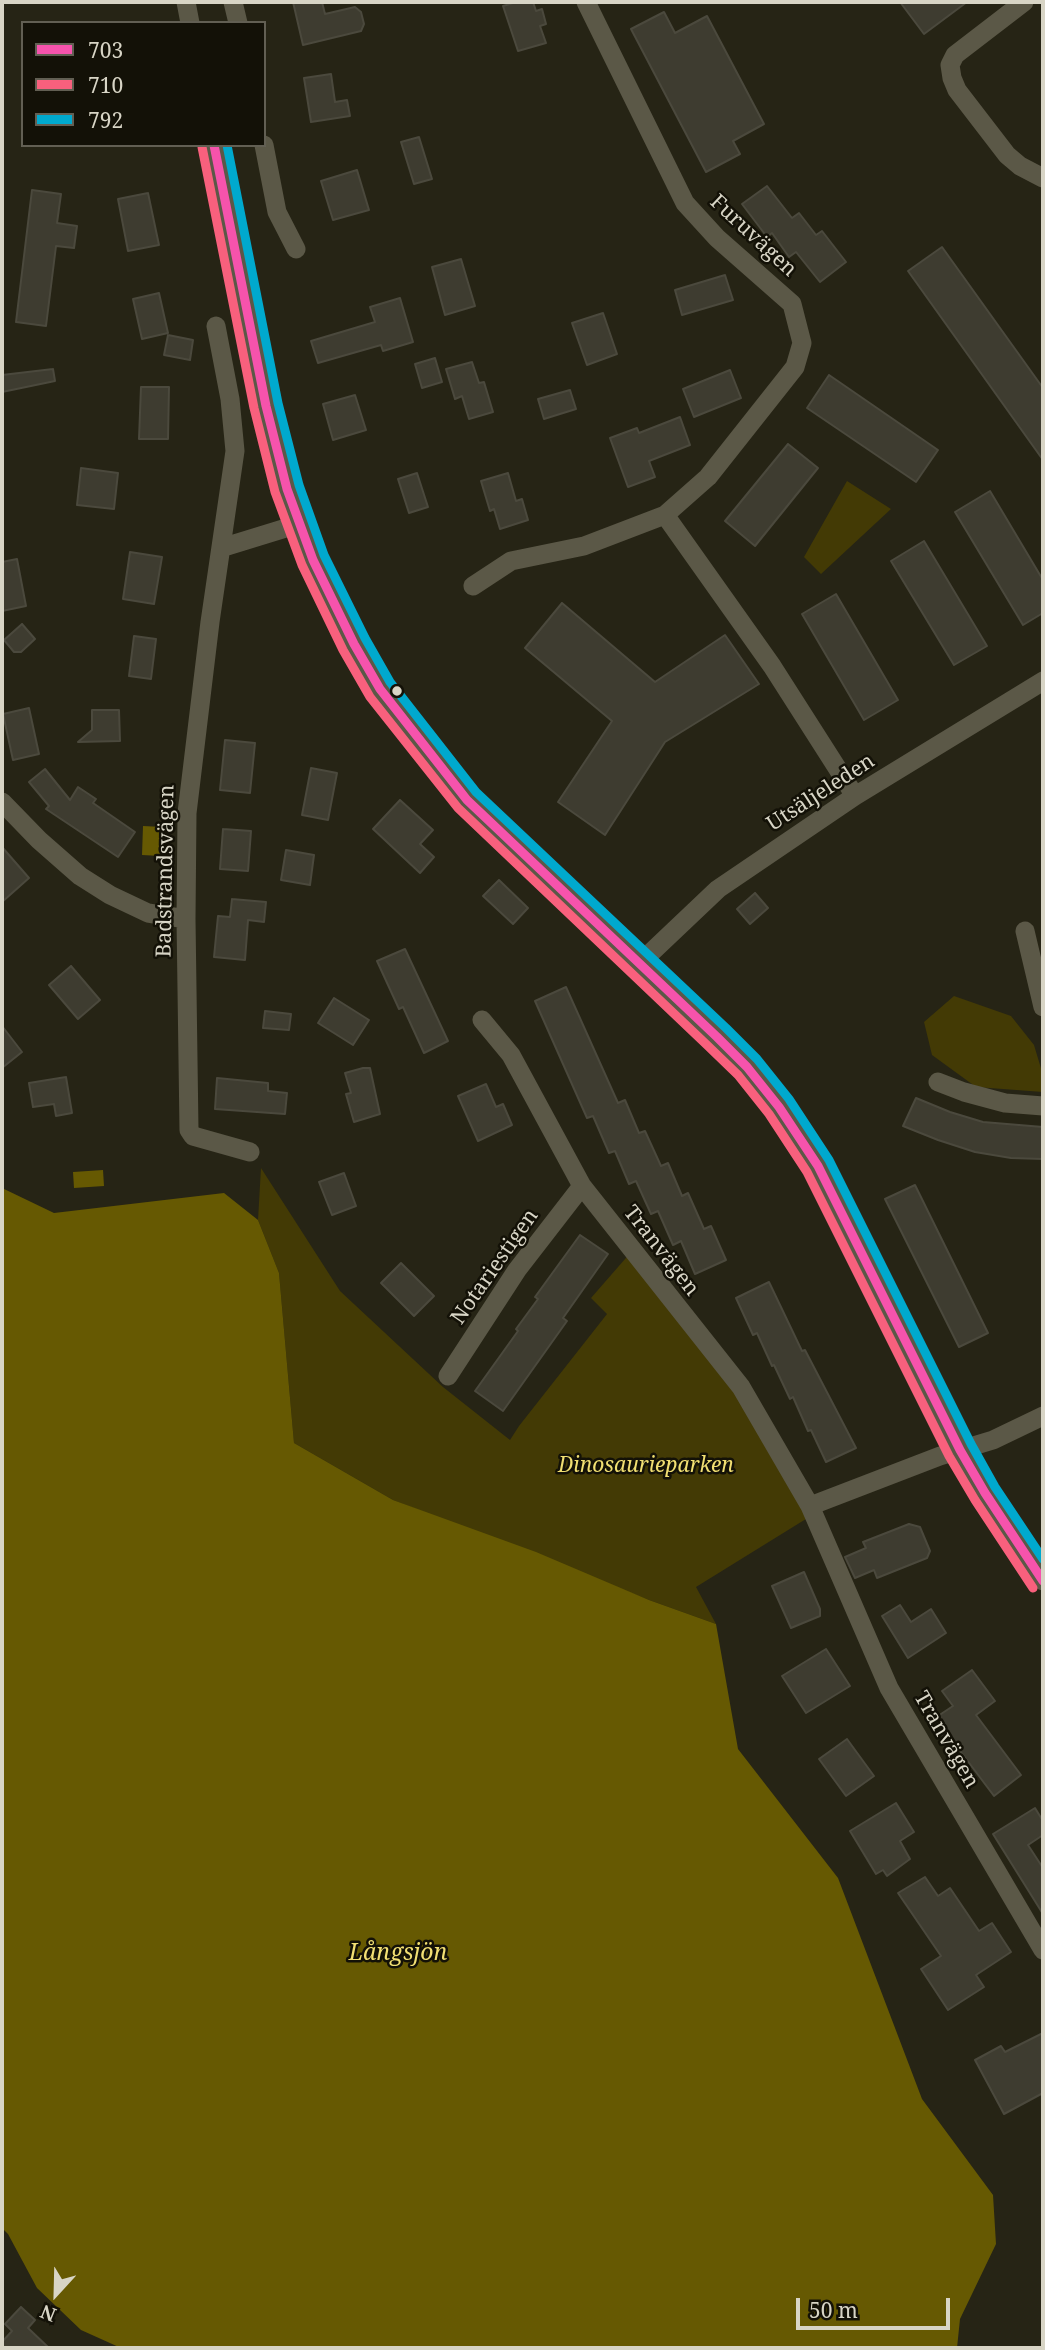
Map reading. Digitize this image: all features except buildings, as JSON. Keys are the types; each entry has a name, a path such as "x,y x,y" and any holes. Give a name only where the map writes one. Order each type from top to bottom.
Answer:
{"street":[{"path":"186,2 190,21"},
{"path":"233,2 238,21"},
{"name":"Furuvägen","path":"473,586 511,561 584,546 665,515 708,477 766,406 795,367 802,343 792,304 717,238 685,203 586,2"},
{"path":"1024,2 955,55 950,65 957,90 1007,155 1020,166 1043,178"},
{"path":"214,147 266,406 287,489 313,560 354,644 380,689 467,800 747,1067 796,1129 838,1204 960,1450 1043,1581"},
{"path":"264,147 277,212 296,249"},
{"name":"Badstrandsvägen","path":"216,326 230,399 234,443 209,622 187,813 189,1130 193,1136 250,1152"},
{"path":"665,515 772,666 855,796"},
{"path":"221,548 299,524"},
{"name":"Utsäljeleden","path":"639,962 718,889 855,796 1043,681"},
{"path":"3,806 80,876 110,895 148,913 186,919"},
{"path":"1025,931 1043,1007"},
{"name":"Tranvägen","path":"482,1020 511,1055 582,1185 741,1387 810,1506 889,1688 1043,1950"},
{"path":"938,1082 1004,1103 1043,1106"},
{"name":"Notariestigen","path":"448,1376 517,1270 582,1185"},
{"path":"810,1506 993,1440 1043,1416"}],"green space":[{"path":"847,481 891,509 821,574 804,557"},
{"path":"954,996 1011,1016 1034,1045 1043,1075 1043,1092 976,1087 932,1055 924,1022"},
{"name":"Dinosaurieparken","path":"261,1168 340,1291 443,1387 510,1440 607,1314 591,1298 632,1251 741,1387 814,1514 696,1587 716,1624 393,1500 294,1443 279,1273 258,1220"}],"water":[{"path":"143,826 162,827 161,856 142,855"},
{"path":"103,1170 104,1186 74,1188 73,1172"},
{"name":"Långsjön","path":"2,1188 54,1213 224,1193 258,1220 279,1273 294,1443 393,1500 536,1552 649,1600 716,1624 738,1749 838,1878 922,2099 993,2195 996,2244 960,2319 957,2348 121,2348 81,2330 37,2288 8,2234 2,2228"}],"transit line":[{"name":"710","path":"202,147 254,408 275,492 302,565 343,650 370,697 458,808 738,1075 769,1114 807,1172 949,1456 1033,1588"},
{"name":"703","path":"214,147 266,406 287,489 313,560 354,644 380,689 467,800 717,1037 747,1067 779,1107 818,1166 960,1450 1043,1581"},
{"name":"792","path":"227,147 278,403 299,485 324,555 390,682 476,792 726,1028 757,1059 789,1099 829,1160 971,1444 995,1487 1043,1559"}]}
